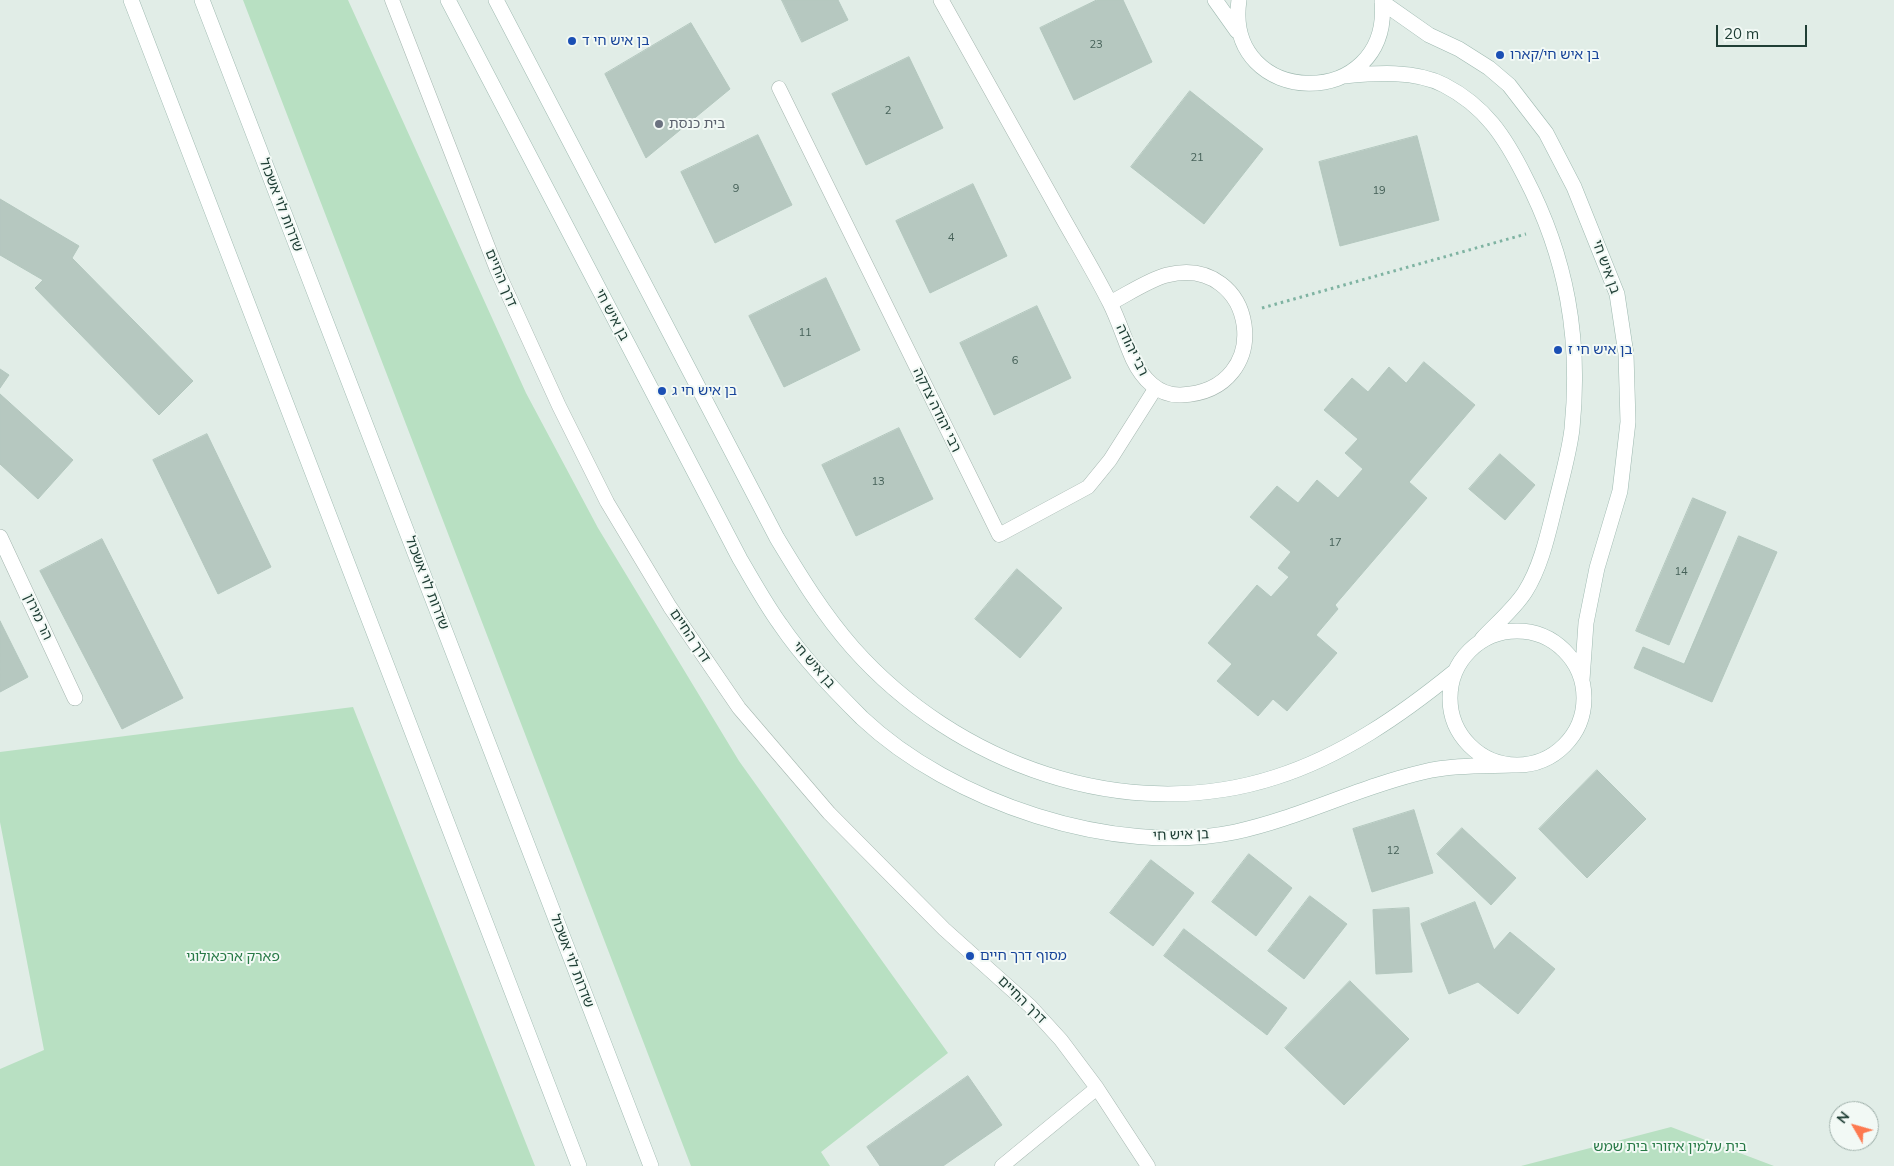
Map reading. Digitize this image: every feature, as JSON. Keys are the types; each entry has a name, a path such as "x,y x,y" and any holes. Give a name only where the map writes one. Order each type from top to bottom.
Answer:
{"street":[{"path":"131,0 579,1166"},
{"name":"שדרות לוי אשכול","path":"202,0 651,1166"},
{"path":"496,0 777,538 815,600 853,648 893,688 932,719 982,749 1032,770 1087,786 1136,793 1176,795 1226,790 1277,777 1325,756 1388,723 1454,672"},
{"path":"941,0 1110,303"},
{"path":"1215,0 1253,58 1272,75 1295,84 1320,84 1344,76 1376,73 1409,76 1443,84 1464,98 1494,123 1514,154 1539,203 1558,253 1570,306 1575,366 1572,430 1541,555 1526,592 1482,639 1466,653 1454,672 1449,693 1450,707 1459,734 1473,749 1491,761 1512,765 1533,763 1553,755 1569,740 1580,722 1584,701 1582,680 1574,661 1560,645 1543,635 1523,630 1502,632 1482,639"},
{"path":"1239,0 1237,14 1241,37"},
{"name":"בן איש חי","path":"452,1 740,559 780,625 822,676 864,719 908,754 962,786 1017,810 1077,828 1133,835 1177,837 1233,832 1291,818 1351,794 1424,772 1471,766 1512,765"},
{"path":"1344,76 1362,63 1375,45 1382,24 1382,1"},
{"name":"בן איש חי","path":"1382,1 1429,35 1459,49 1489,68 1509,85 1546,133 1574,187 1617,294 1626,354 1628,422 1620,492 1596,568 1586,623 1582,680"},
{"name":"רבי יהודה","path":"1187,272 1208,276 1226,288 1238,304 1242,314 1246,324 1245,346 1237,366 1218,386 1198,394 1176,395 1155,389 1147,381 1134,361 1110,303 1166,275 1187,272"},
{"name":"הר מירון","path":"0,537 75,698"}],"lane":[{"name":"דרך החיים","path":"392,0 497,270 551,388 606,502 670,607 739,708 829,813 944,929 1030,1006 1061,1040 1097,1088 1148,1166"},
{"name":"רבי יהודה צדקה","path":"778,88 998,535 1088,487 1110,460 1155,389"},
{"path":"1002,1166 1097,1088"}],"path":[{"path":"1242,314 1549,228"}],"green space":[{"path":"243,0 348,0 526,393 598,528 739,761 948,1053 821,1152 830,1166 691,1166"},
{"name":"פארק ארכאולוגי","path":"353,707 535,1166 0,1166 0,1069 44,1050 0,822 0,752"},
{"name":"בית עלמין איזורי בית שמש","path":"1671,1127 1774,1166 1521,1166"}],"building":[{"path":"782,0 838,0 848,20 802,42"},
{"path":"1097,0 1123,0 1152,62 1074,100 1040,28"},
{"name":"בית כנסת","path":"691,23 730,89 646,158 605,74"},
{"path":"909,57 943,128 866,165 832,94"},
{"path":"1190,91 1263,149 1204,224 1131,167"},
{"path":"758,135 792,205 715,243 681,172"},
{"path":"1417,136 1439,220 1340,246 1319,162"},
{"path":"973,184 1007,256 930,293 896,221"},
{"path":"0,199 79,246 72,258 193,381 159,415 35,288 43,280 0,255"},
{"path":"826,278 860,350 784,387 749,316"},
{"path":"1037,306 1071,378 994,415 960,343"},
{"path":"1424,362 1475,405 1409,482 1427,498 1335,605 1338,609 1316,635 1337,653 1287,711 1273,699 1258,716 1217,681 1232,664 1208,643 1257,585 1271,597 1289,577 1278,568 1291,552 1250,517 1277,486 1298,503 1317,480 1338,498 1363,469 1345,453 1358,439 1324,410 1352,378 1368,392 1389,367 1406,383"},
{"path":"0,369 9,375 0,388"},
{"path":"0,394 73,460 38,499 0,464"},
{"path":"899,428 933,499 856,536 822,465"},
{"path":"207,434 271,567 218,594 153,460"},
{"path":"1500,454 1535,485 1505,520 1469,489"},
{"path":"1693,498 1726,512 1669,645 1636,631"},
{"path":"1739,536 1777,552 1712,702 1634,668 1643,647 1684,664"},
{"path":"102,539 183,698 122,729 40,571"},
{"path":"1017,569 1062,608 1020,658 975,619"},
{"path":"0,621 28,677 0,692"},
{"path":"1597,770 1646,819 1587,878 1539,829"},
{"path":"1414,810 1433,873 1372,892 1353,829"},
{"path":"1462,828 1516,878 1491,905 1437,854"},
{"path":"1249,854 1292,888 1256,936 1212,902"},
{"path":"1151,860 1194,893 1153,946 1110,913"},
{"path":"1310,896 1347,924 1304,979 1268,951"},
{"path":"1475,902 1494,950 1510,932 1555,969 1518,1014 1478,982 1449,994 1421,924"},
{"path":"1409,908 1412,972 1376,974 1373,910"},
{"path":"1184,929 1287,1008 1267,1035 1164,956"},
{"path":"1350,981 1409,1039 1344,1105 1285,1048"},
{"path":"968,1076 1002,1125 943,1166 880,1166 867,1147"}],"place":[{"name":"בן איש חי ד","path":"572,41"},
{"name":"בן איש חי/קארו","path":"1500,55"},
{"name":"בית כנסת","path":"659,124"},
{"name":"בן איש חי ז","path":"1558,350"},
{"name":"בן איש חי ג","path":"662,391"},
{"name":"מסוף דרך חיים","path":"970,956"}]}
